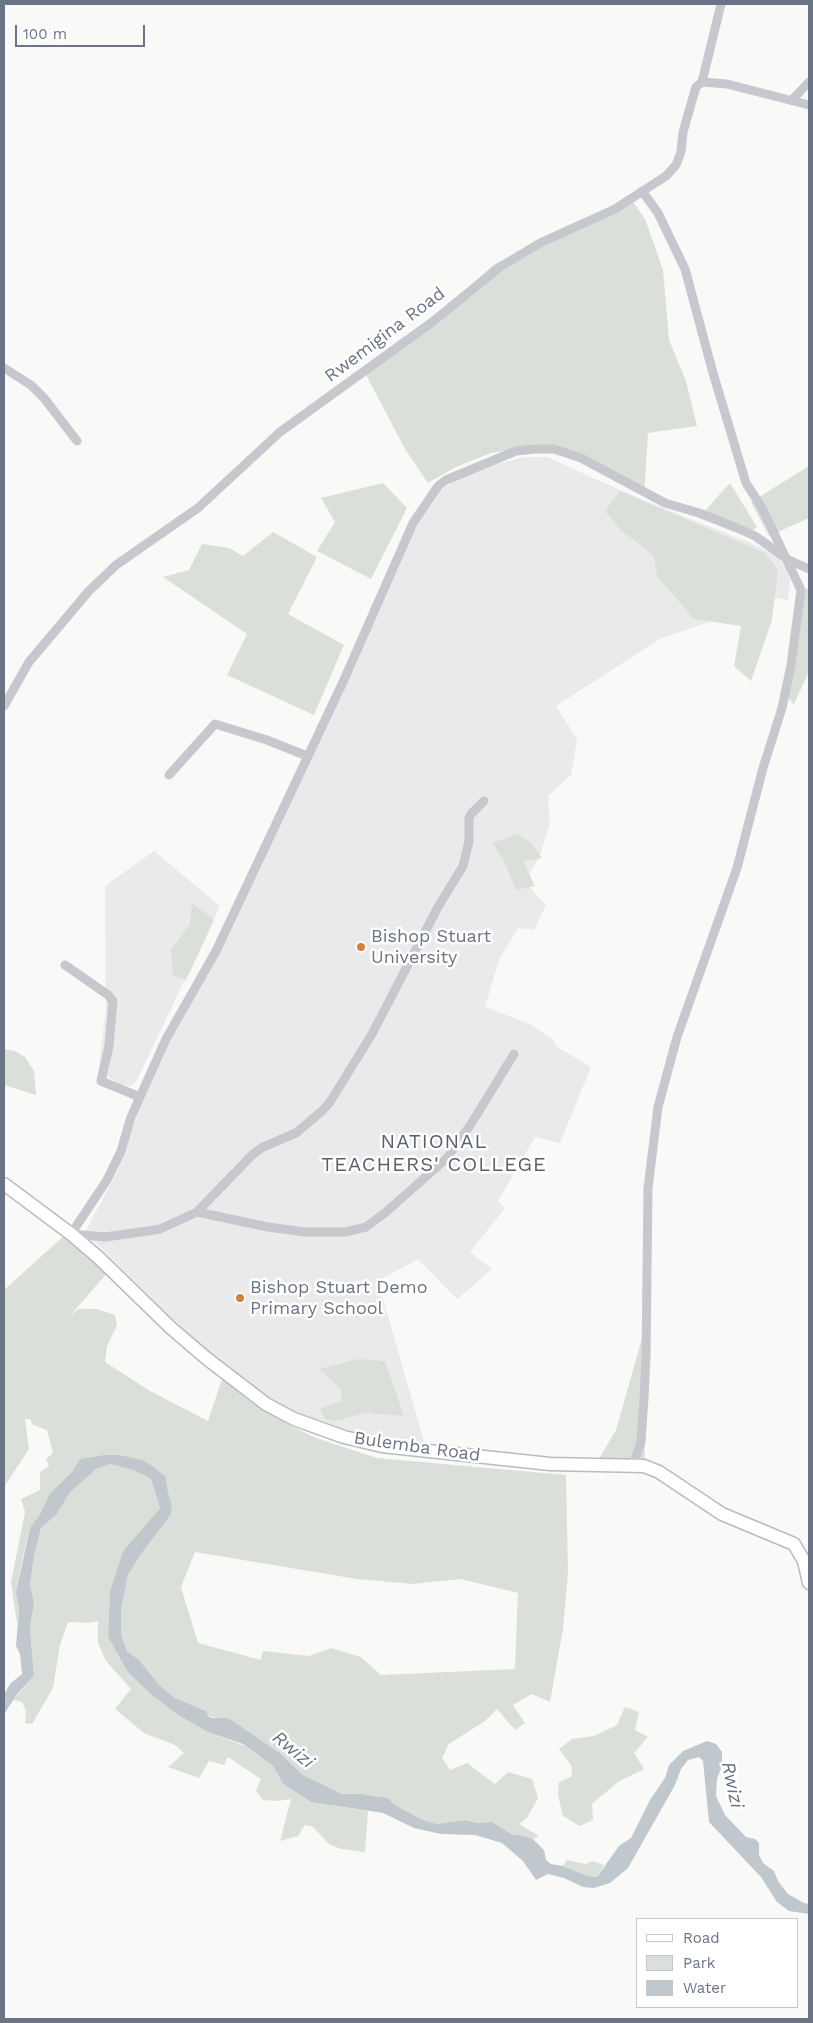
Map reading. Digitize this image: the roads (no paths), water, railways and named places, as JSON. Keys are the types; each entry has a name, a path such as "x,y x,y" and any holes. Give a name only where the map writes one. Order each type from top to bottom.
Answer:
{"main road":[{"name":"Bulemba Road","path":"4,1184 72,1234 171,1328 206,1358 266,1404 294,1419 344,1437 382,1446 550,1464 644,1466 659,1472 734,1520 781,1537 794,1544 804,1560 809,1583"}],"street":[{"name":"Rwemigina Road","path":"4,706 29,662 88,592 116,565 198,508 280,432 431,323 500,267 540,243 615,209 666,176 676,165 681,152 683,132 693,95 696,87 702,82 721,4"},
{"path":"702,82 727,84 809,105"},
{"path":"792,100 809,82"},
{"path":"633,1465 641,1442 646,1358 648,1188 658,1107 677,1037 737,868 760,778 782,708 792,665 805,588 787,560 762,508 746,483 713,373 685,269 671,236 658,213 642,191"},
{"path":"4,368 38,391 77,441"},
{"path":"484,801 470,814 470,841 463,866 438,907 372,1034 330,1102 314,1119 296,1133 262,1147 253,1154 197,1212 160,1229 105,1237 72,1234 107,1180 121,1151 131,1116 166,1039 216,950 340,690 392,568 421,508 438,486 446,480 516,451 535,448 554,450 570,454 665,503 699,512 755,536 787,560 809,569"},
{"path":"169,776 214,724 267,740 307,756"},
{"path":"66,965 108,995 112,1001 109,1046 101,1081 140,1097"},
{"path":"197,1212 268,1227 305,1232 345,1232 366,1227 386,1212 447,1158 472,1124 514,1054"}],"water":[{"path":"119,1455 142,1460 166,1477 172,1505 171,1515 141,1554 128,1575 121,1610 121,1634 127,1651 139,1660 159,1685 175,1698 206,1711 208,1716 212,1718 225,1718 233,1721 280,1753 303,1775 342,1794 362,1794 388,1798 395,1805 423,1820 437,1824 465,1820 478,1823 492,1822 513,1835 533,1839 544,1850 546,1860 551,1864 597,1877 619,1846 631,1838 650,1800 665,1778 669,1765 683,1751 707,1741 716,1744 722,1752 722,1766 717,1779 716,1796 725,1815 746,1837 755,1839 759,1843 759,1855 763,1863 774,1871 778,1881 788,1894 809,1904 809,1914 789,1911 777,1902 761,1877 709,1822 703,1761 699,1757 688,1760 681,1769 675,1785 628,1868 610,1883 594,1888 583,1887 564,1878 548,1874 536,1880 523,1861 502,1843 475,1835 441,1834 414,1828 383,1813 311,1802 283,1784 273,1766 243,1744 210,1733 177,1714 152,1695 127,1671 108,1637 110,1591 123,1551 160,1508 151,1479 133,1470 110,1464 96,1469 70,1492 57,1514 41,1528 30,1583 34,1603 30,1628 34,1676 18,1693 4,1714 4,1694 11,1683 22,1674 20,1654 16,1646 19,1609 16,1592 30,1528 40,1514 50,1493 72,1472 80,1459"}],"place":[{"name":"Bishop Stuart University","path":"361,947"},
{"name":"Bishop Stuart Demo Primary School","path":"240,1298"}],"district":[{"name":"NATIONAL TEACHERS' COLLEGE","path":"434,1154"}],"water label":[{"name":"Rwizi","path":"293,1750"},
{"name":"Rwizi","path":"732,1785"}]}
